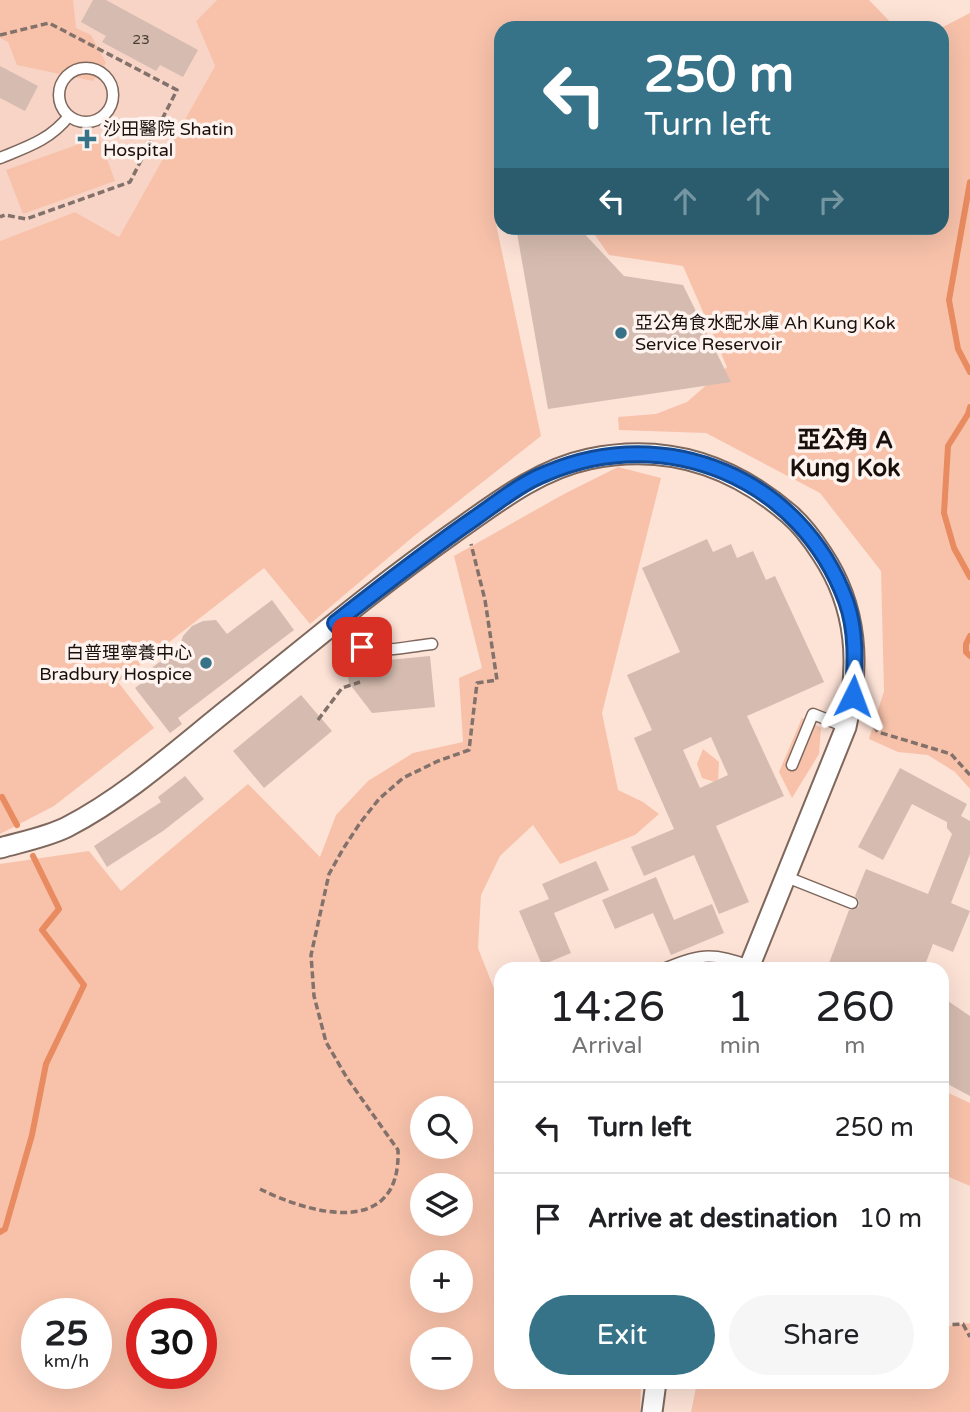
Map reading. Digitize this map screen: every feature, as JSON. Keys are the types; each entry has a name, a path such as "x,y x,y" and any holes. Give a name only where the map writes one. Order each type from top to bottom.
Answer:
{"street":[{"path":"0,848 65,828 128,789 423,554 508,494 546,473 588,459 629,453 664,455 698,461 730,474 763,493 792,516 814,541 831,568 847,603 854,638 853,696 846,727 750,962"},
{"path":"652,1412 655,1389"}],"lane":[{"path":"82,69 92,69 102,74 109,81 113,98 105,115 89,122 75,120 69,116 60,100 61,85 66,78 82,69"},
{"path":"0,158 38,144 60,127 69,116"},
{"path":"0,147 12,153"},
{"path":"335,623 362,647 376,650 432,644"},
{"path":"792,765 813,714 846,727"},
{"path":"784,876 852,903"},
{"path":"681,962 709,955 737,962"}],"path":[{"path":"0,35 49,23 177,90 130,182 26,219 5,215 0,217"},
{"path":"260,1189 288,1203 316,1210 368,1210 387,1196 395,1180 398,1150 393,1139 347,1078 326,1042 314,996 311,955 330,874 343,849 379,800 403,778 469,750 477,682 497,680 485,600 470,538"},
{"path":"318,720 342,688 360,682"},
{"path":"853,696 878,732 951,754 970,775"},
{"path":"949,1325 963,1324 970,1337"}],"shaded area":[{"name":"沙田醫院 Shatin Hospital","path":"0,0 217,0 196,21 215,66 119,237 75,212 0,241"},
{"path":"0,0 73,0 76,28 91,35 106,63 93,81 17,65 8,42 0,38"},
{"path":"217,0 869,0 889,21 494,21 494,235 498,235 541,436 414,536 310,624 264,568 118,682 154,728 54,806 0,834 0,241 75,212 119,237 215,66 196,21"},
{"path":"970,13 970,789 955,772 928,755 898,752 869,739 884,691 881,571 820,493 706,433 619,430 618,417 656,414 687,402 727,367 683,266 609,255 595,235 949,235 949,24"},
{"path":"99,137 115,181 23,214 6,170"},
{"path":"618,467 661,478 602,713 618,790 643,802 659,814 635,835 560,864 533,825 500,856 481,895 478,948 494,989 494,1389 641,1389 640,1412 0,1412 0,864 89,851 121,891 248,784 320,857 336,815 368,781 413,753 463,742 459,678 482,668 454,556"},
{"path":"802,718 821,728 819,754 792,798 779,772"},
{"path":"703,749 719,762 718,783 702,778 697,764"},
{"path":"949,1093 970,1103 970,1186 949,1177"},
{"path":"970,1323 970,1412 691,1412 696,1389 949,1389 949,1326"}],"building":[{"path":"93,0 106,0 198,50 183,77 160,65 156,71 102,42 106,36 81,22"},
{"path":"0,66 38,86 25,111 0,98"},
{"name":"亞公角食水配水庫 Ah Kung Kok Service Reservoir","path":"517,235 586,235 624,276 683,285 731,382 548,409"},
{"path":"707,539 713,552 731,544 737,558 753,551 766,580 775,576 824,682 747,716 784,796 716,826 749,902 719,914 694,855 644,876 631,847 674,829 634,738 652,730 627,675 680,652 642,568","holes":["711,737 728,775 700,788 683,750"]},
{"name":"白普理寧養中心 Bradbury Hospice","path":"272,600 294,630 178,718 182,724 170,733 135,688 143,682 139,677 179,648 183,636 192,626 203,621 216,620 227,634"},
{"path":"430,656 435,707 372,713 349,683 346,664"},
{"path":"301,695 332,731 264,788 233,751"},
{"path":"900,768 967,804 961,816 970,821 970,854 951,903 970,911 953,952 933,944 926,962 830,962 849,910 859,906 855,896 866,869 928,894 952,834 947,828 947,822 912,804 883,860 858,847"},
{"path":"185,776 204,799 163,831 107,867 94,846 161,802 158,797"},
{"path":"596,861 609,890 554,913 571,953 549,962 541,962 519,911 549,899 542,884"},
{"path":"656,877 674,920 712,904 724,933 671,955 653,913 615,929 602,900"},
{"path":"949,1002 970,1016 970,1096 949,1085"}],"waterway":[{"path":"970,182 949,300 958,349 970,372"},
{"path":"970,407 948,446 944,513 954,548 970,577"},
{"path":"970,636 966,644 966,652 970,656"},
{"path":"2,797 17,825"},
{"path":"0,1232 5,1229 32,1135 46,1064 84,985 42,930 59,909 33,856"}],"place":[{"name":"沙田醫院 Shatin Hospital","path":"87,139"},
{"name":"亞公角食水配水庫 Ah Kung Kok Service Reservoir","path":"621,333"},
{"name":"白普理寧養中心 Bradbury Hospice","path":"206,663"}],"district":[{"name":"亞公角 A Kung Kok","path":"845,454"}],"route":[{"path":"362,647 335,623 423,554 508,494 546,473 588,459 629,453 664,455 698,461 730,474 763,493 792,516 814,541 831,568 847,603 854,638 853,696"}]}
